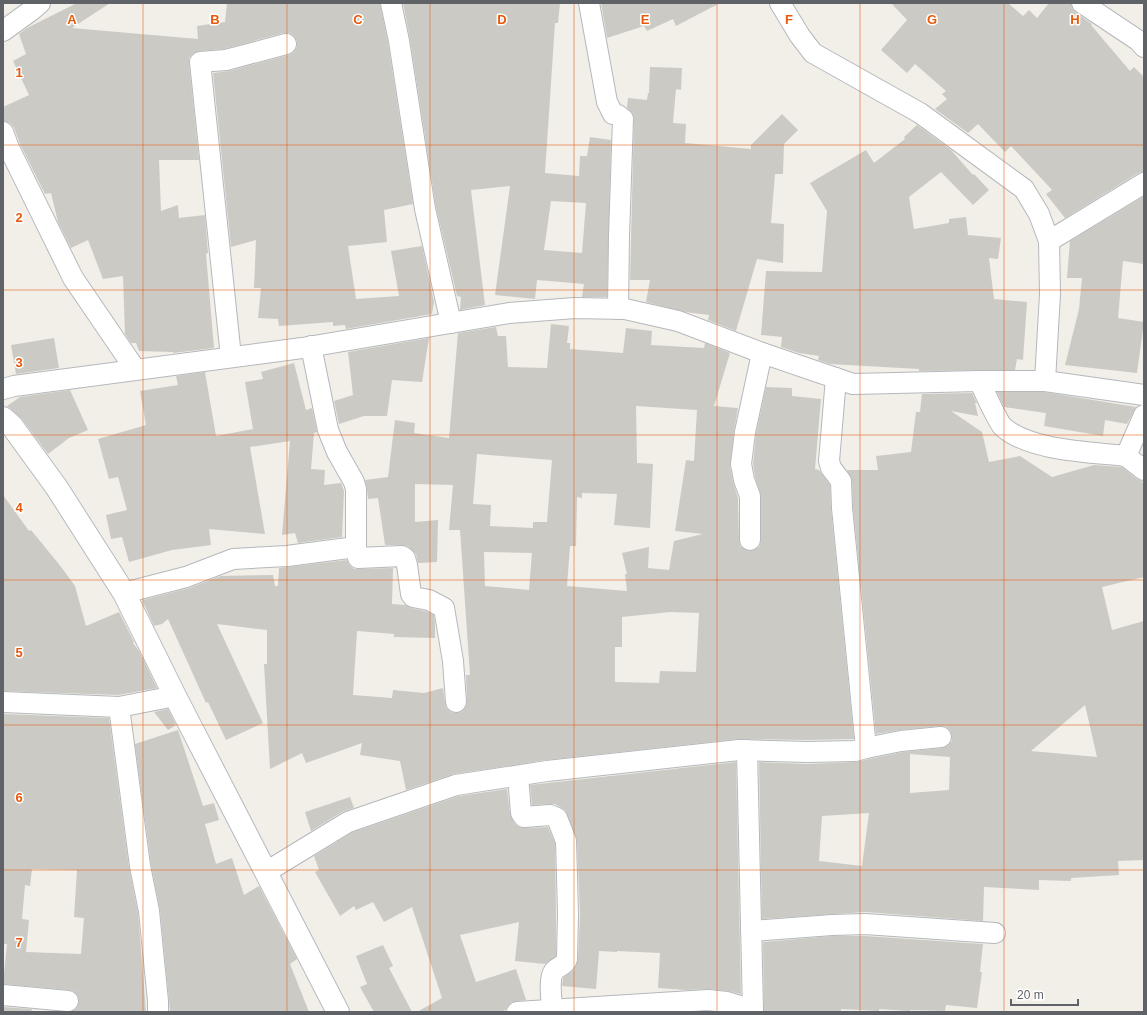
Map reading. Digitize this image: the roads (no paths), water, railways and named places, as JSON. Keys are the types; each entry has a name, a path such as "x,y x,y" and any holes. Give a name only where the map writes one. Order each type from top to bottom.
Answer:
{"street":[{"path":"3,31 40,3"},
{"path":"391,3 399,41 425,209 451,323"},
{"path":"589,3 607,102 613,114 618,115 623,119 618,309"},
{"path":"780,3 800,36 813,53 920,113 1024,190 1039,214 1049,241 1050,294 1045,381"},
{"path":"1082,3 1139,41 1144,47"},
{"path":"231,357 200,62 226,60 286,44"},
{"path":"3,132 9,148 73,278 135,369"},
{"path":"1049,241 1144,183"},
{"path":"3,389 14,386 135,369 311,346 509,313 575,308 625,309 678,321 762,353 853,384 1045,381 1144,395"},
{"path":"311,346 328,430 337,452 354,482 356,489 356,547 358,558 402,556 405,558 407,565 411,594 413,597 429,600 444,608 453,661 456,702"},
{"path":"750,540 750,496 744,480 741,464 745,432 762,353"},
{"path":"836,378 829,462 831,468 838,475 841,481 842,508 866,748"},
{"path":"979,381 1002,426 1018,437 1043,446 1126,456 1144,470"},
{"path":"1126,456 1144,415"},
{"path":"3,418 12,426 58,488 124,593 175,696 338,1012"},
{"path":"124,593 186,577 233,559 287,556 356,547"},
{"path":"3,702 119,707 175,696"},
{"path":"119,707 140,866 149,911 158,1012"},
{"path":"266,872 348,822 456,785 518,776 739,750 807,752 855,750 901,741 940,737"},
{"path":"517,1012 708,1000 727,1002 753,1011 747,750"},
{"path":"518,776 521,813 524,817 550,815 557,818 566,841 568,914 567,958 564,965 554,970 552,977 552,1010"},
{"path":"751,931 865,924 995,933"},
{"path":"3,995 68,1001"}]}
